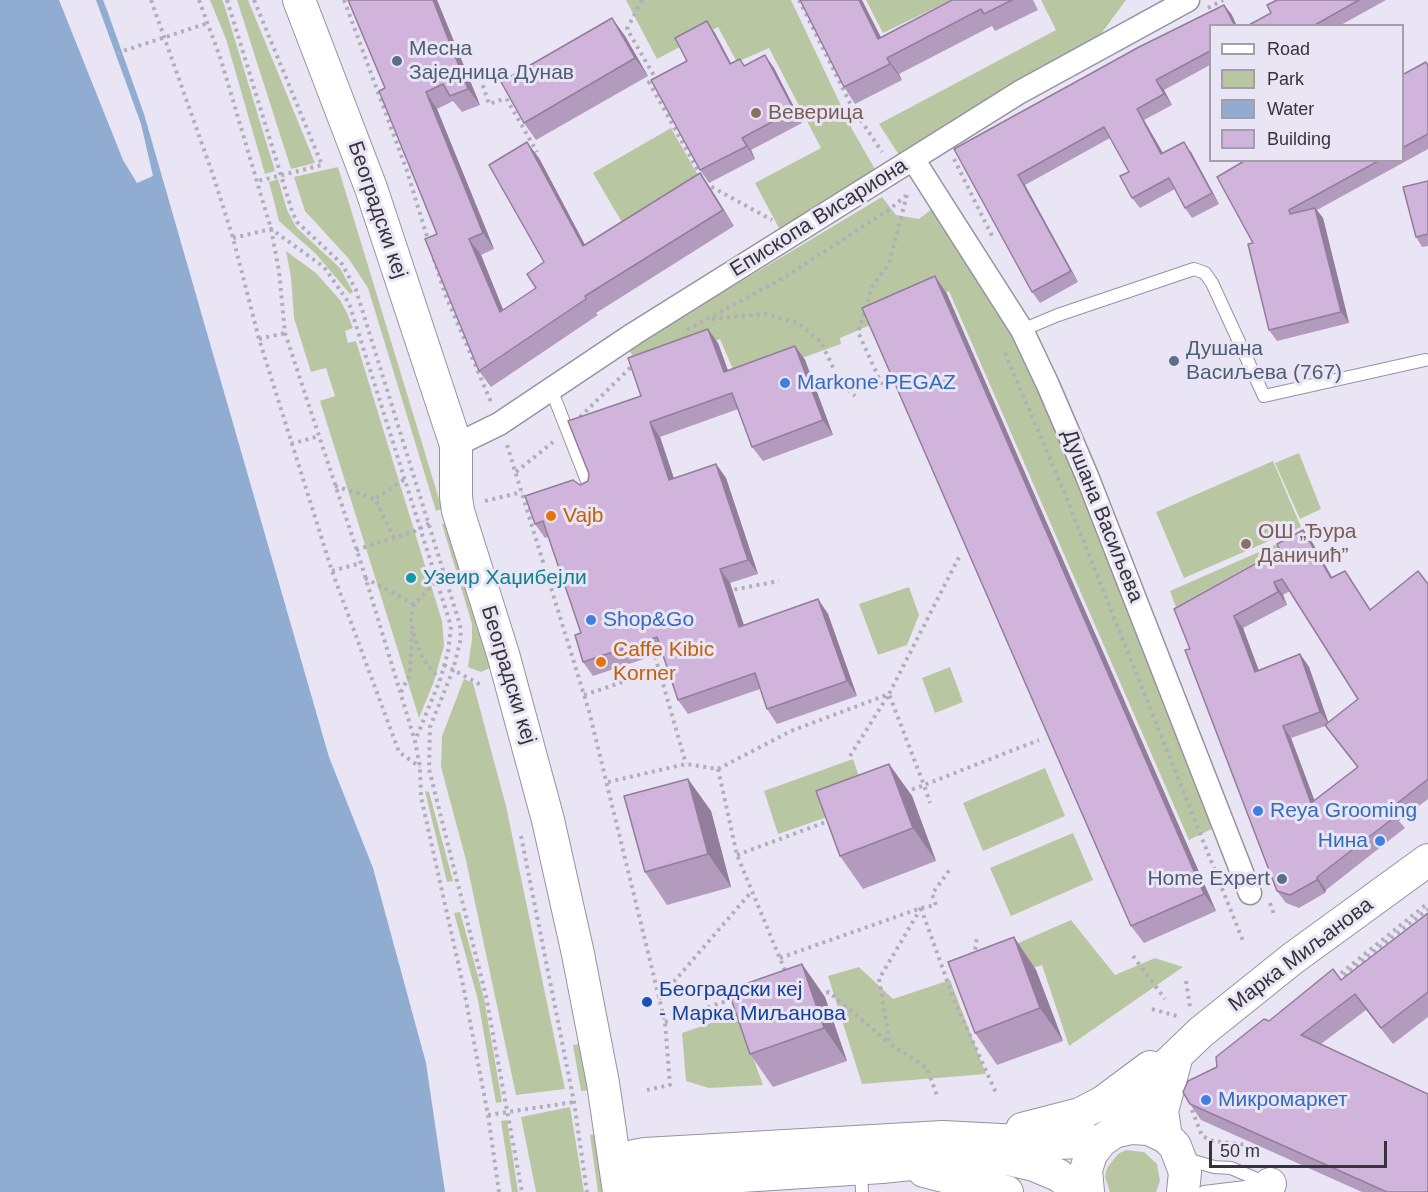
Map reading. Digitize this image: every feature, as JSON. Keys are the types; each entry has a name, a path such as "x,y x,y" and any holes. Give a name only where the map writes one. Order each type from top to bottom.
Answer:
{"street":[{"name":"Београдски кеј","path":"299,0 371,188 456,445 458,511 503,654 546,810 580,964 603,1083 617,1182"},
{"name":"Епископа Висариона","path":"456,445 499,424 635,333 1020,92 1182,5"},
{"name":"Душана Васиљева","path":"913,159 1022,330 1088,476 1250,893"},
{"name":"Марка Миљанова","path":"1088,1192 1086,1170 1091,1154 1108,1137 1186,1030 1292,959 1428,860"},
{"path":"647,1176 972,1137 1051,1124 1080,1114 1103,1102 1186,1030"},
{"path":"1183,1192 1185,1147 1162,1111 1186,1030"},
{"path":"972,1137 1057,1143 1108,1137 1131,1128 1149,1129 1185,1147"},
{"path":"617,1182 634,1156 647,1176"},
{"path":"868,1176 968,1158 1007,1159 1034,1165 1058,1175 1081,1192"},
{"path":"647,1176 868,1176 928,1172 1006,1192"}],"lane":[{"path":"1022,330 1194,269 1205,273 1212,283 1264,396 1425,360"},
{"path":"551,389 591,491"},
{"path":"1185,1147 1214,1167 1231,1168 1265,1188"},
{"path":"1204,1192 1265,1188"}],"path":[{"path":"151,0 166,37 233,238 259,339 332,572 399,752 420,767"},
{"path":"200,0 271,229 279,271 285,333 361,563 415,741 420,767 421,797 463,985 488,1115 499,1192"},
{"path":"227,0 297,222 342,264 356,290 460,625 461,638 453,670 430,727 429,769 486,996 522,1192"},
{"path":"254,0 322,165 258,181"},
{"path":"344,0 407,171 430,246"},
{"path":"617,34 627,29 642,0"},
{"path":"799,0 852,107 883,153"},
{"path":"1182,5 1222,0"},
{"path":"117,53 208,23"},
{"path":"356,29 366,25"},
{"path":"627,29 656,79 649,82 707,188"},
{"path":"466,71 477,69 489,104 516,93"},
{"path":"382,102 388,99"},
{"path":"506,99 537,152"},
{"path":"676,336 785,277 890,209 926,181 952,155"},
{"path":"698,194 710,186 776,222"},
{"path":"907,195 913,204"},
{"path":"882,385 858,332 872,287 889,263 907,195"},
{"path":"233,238 271,229 324,267 349,303 451,626 451,637 440,680 415,741"},
{"path":"433,256 445,294 499,424 516,472 608,782 665,1022 670,1085 647,1090"},
{"path":"708,319 765,314 798,322 821,342 840,382 855,396"},
{"path":"259,339 285,333"},
{"path":"1004,350 1062,487 1242,941"},
{"path":"516,472 567,430 637,361"},
{"path":"291,444 319,436"},
{"path":"375,499 405,479"},
{"path":"334,486 375,499 394,538"},
{"path":"850,756 889,694 959,557"},
{"path":"332,572 361,563"},
{"path":"364,578 414,604"},
{"path":"724,591 779,581"},
{"path":"401,692 410,674 414,604 436,582"},
{"path":"412,628 423,659 440,680"},
{"path":"655,656 687,764"},
{"path":"444,665 482,685 485,696"},
{"path":"584,695 659,670"},
{"path":"608,782 687,764 718,770 791,731 889,694"},
{"path":"889,694 930,802"},
{"path":"903,793 1039,740"},
{"path":"718,770 737,855 789,980"},
{"path":"737,855 838,817"},
{"path":"520,831 574,1102 587,1192"},
{"path":"780,958 921,908 936,905 932,894 951,868"},
{"path":"659,999 752,891"},
{"path":"1428,903 1329,984 1428,909"},
{"path":"921,908 954,1000 997,1095"},
{"path":"890,1044 879,979 921,908"},
{"path":"974,960 977,937"},
{"path":"1133,956 1166,999"},
{"path":"1186,981 1186,1030"},
{"path":"807,998 829,992 890,1044 927,1068 938,1098"},
{"path":"665,1022 744,995"},
{"path":"954,1000 963,997"},
{"path":"1152,1009 1186,1030"},
{"path":"488,1115 583,1100"},
{"path":"1191,1105 1202,1136 1213,1142 1247,1145"},
{"path":"1185,1147 1215,1148"}],"green space":[{"path":"210,0 222,0 224,4 275,171 265,174 226,39"},
{"path":"237,0 248,0 315,163 291,169"},
{"path":"626,0 791,0 853,131 876,171 780,230 755,183 821,148 769,48 737,62 718,27 657,59"},
{"path":"866,0 951,0 883,33"},
{"path":"1041,0 1126,0 1095,42 901,158 879,124 1056,30"},
{"path":"671,128 704,186 627,231 593,173"},
{"path":"338,167 442,509 436,511 368,288 349,259 305,211 294,177"},
{"path":"278,179 287,210 296,227 340,268 353,292 350,294 316,254 279,221 269,182"},
{"path":"882,197 896,215 919,219 933,208 1017,335 1080,474 1218,826 1189,840 949,291 840,338 841,344 738,381 720,339 642,368 628,349"},
{"path":"286,251 316,273 340,300 347,313 353,328 345,331 348,343 356,341 442,621 444,646 433,684 419,718 320,401 335,396 326,368 311,372 294,318 291,277"},
{"path":"1299,453 1321,509 1300,519 1275,463"},
{"path":"1273,461 1301,527 1184,578 1156,512"},
{"path":"449,523 492,667 481,672 468,667 472,624 442,524"},
{"path":"1284,541 1286,545 1176,607 1170,591"},
{"path":"909,587 919,615 907,645 878,655 859,604"},
{"path":"950,667 963,702 935,713 922,678"},
{"path":"464,679 473,683 506,806 565,1089 516,1095 466,860 441,767 442,736"},
{"path":"853,759 868,803 778,834 764,791"},
{"path":"1045,768 1065,816 983,851 963,803"},
{"path":"425,791 429,792 453,881 447,882"},
{"path":"1073,833 1093,880 1011,916 990,868"},
{"path":"460,912 484,998 502,1102 496,1103 478,1000 454,913"},
{"path":"1071,920 1115,975 1155,958 1183,967 1069,1046 1042,965 1017,973 1007,948"},
{"path":"859,967 893,999 950,980 986,1074 862,1084 828,976"},
{"path":"737,1014 763,1085 709,1088 686,1081 682,1033"},
{"path":"584,1043 593,1090 581,1091 573,1045"},
{"path":"570,1107 584,1192 536,1192 521,1117"},
{"path":"507,1120 518,1192 512,1192 501,1121"},
{"path":"600,1134 608,1192 598,1192 590,1135"},
{"path":"1126,1150 1144,1152 1157,1164 1160,1181 1156,1192 1110,1192 1105,1177 1107,1168 1118,1154"}],"water":[{"path":"0,0 103,0 107,10 144,114 329,757 373,868 426,1063 445,1192 0,1192"}],"pier":[{"path":"59,0 96,0 141,124 153,176 137,183 123,160"}],"building":[{"path":"348,0 433,0 468,89 450,96 443,84 426,92 483,233 469,239 500,312 536,288 527,274 544,262 489,165 527,142 583,246 700,173 723,210 585,296 586,299 479,371 425,239 437,234 379,91 385,88"},
{"path":"800,0 859,0 878,39 952,0 1012,0 984,14 981,9 887,58 890,64 844,87"},
{"path":"1277,0 1359,0 1317,24 1251,24 1271,13 1267,5"},
{"path":"1224,5 1234,24 1209,24 1209,52 1156,80 1164,94 1137,109 1161,154 1184,142 1212,193 1185,208 1169,178 1132,198 1120,176 1129,172 1104,127 1018,175 1071,271 1032,292 954,149 1139,47"},
{"path":"612,18 635,58 524,123 501,82"},
{"name":"Веверица","path":"707,21 730,64 740,59 744,66 765,55 794,110 742,138 747,146 700,170 651,80 687,61 675,38"},
{"path":"1426,62 1428,66 1428,134 1404,147 1404,74"},
{"path":"1243,162 1376,162 1289,210 1290,214 1315,208 1341,312 1269,330 1248,244 1253,243 1217,177"},
{"path":"1428,181 1428,234 1416,237 1403,187"},
{"path":"935,276 1204,894 1131,926 862,308"},
{"path":"708,329 724,372 795,346 823,420 752,447 732,393 650,422 669,480 716,464 748,560 720,569 739,627 818,599 847,681 767,709 755,673 678,700 657,637 583,662 575,635 581,633 543,521 535,524 525,496 573,480 580,485 588,481 589,474 568,421 641,396 628,358"},
{"path":"1303,530 1331,578 1345,571 1370,610 1418,571 1428,584 1428,779 1390,809 1396,816 1317,877 1317,880 1290,895 1277,891 1185,650 1190,649 1174,609 1280,550 1277,544","holes":["1282,579 1358,699 1325,725 1358,767 1311,803 1283,726 1320,712 1300,654 1255,672 1234,616 1278,592 1274,582"]},
{"path":"889,764 913,828 840,856 816,791"},
{"path":"688,779 708,854 645,872 624,796"},
{"path":"1428,913 1428,992 1381,1028 1355,994 1301,1035 1428,1094 1428,1192 1387,1192 1190,1104 1183,1092 1188,1081 1217,1067 1216,1057 1264,1019 1269,1021 1333,969 1341,980"},
{"path":"1014,937 1040,1008 975,1033 948,962"},
{"path":"802,964 824,1028 750,1054 728,990"}],"place":[{"name":"Месна Заједница Дунав","path":"397,61"},
{"name":"Веверица","path":"756,113"},
{"name":"Душана Васиљева (767)","path":"1174,361"},
{"name":"Markone PEGAZ","path":"785,383"},
{"name":"Vajb","path":"551,516"},
{"name":"ОШ „Ђура Даничић”","path":"1246,544"},
{"name":"Узеир Хаџибејли","path":"411,578"},
{"name":"Shop&Go","path":"591,620"},
{"name":"Caffe Kibic Korner","path":"601,662"},
{"name":"Reya Grooming","path":"1258,811"},
{"name":"Нина","path":"1380,841"},
{"name":"Home Expert","path":"1282,879"},
{"name":"Београдски кеј - Марка Миљанова","path":"647,1002"},
{"name":"Микромаркет","path":"1206,1100"}]}
